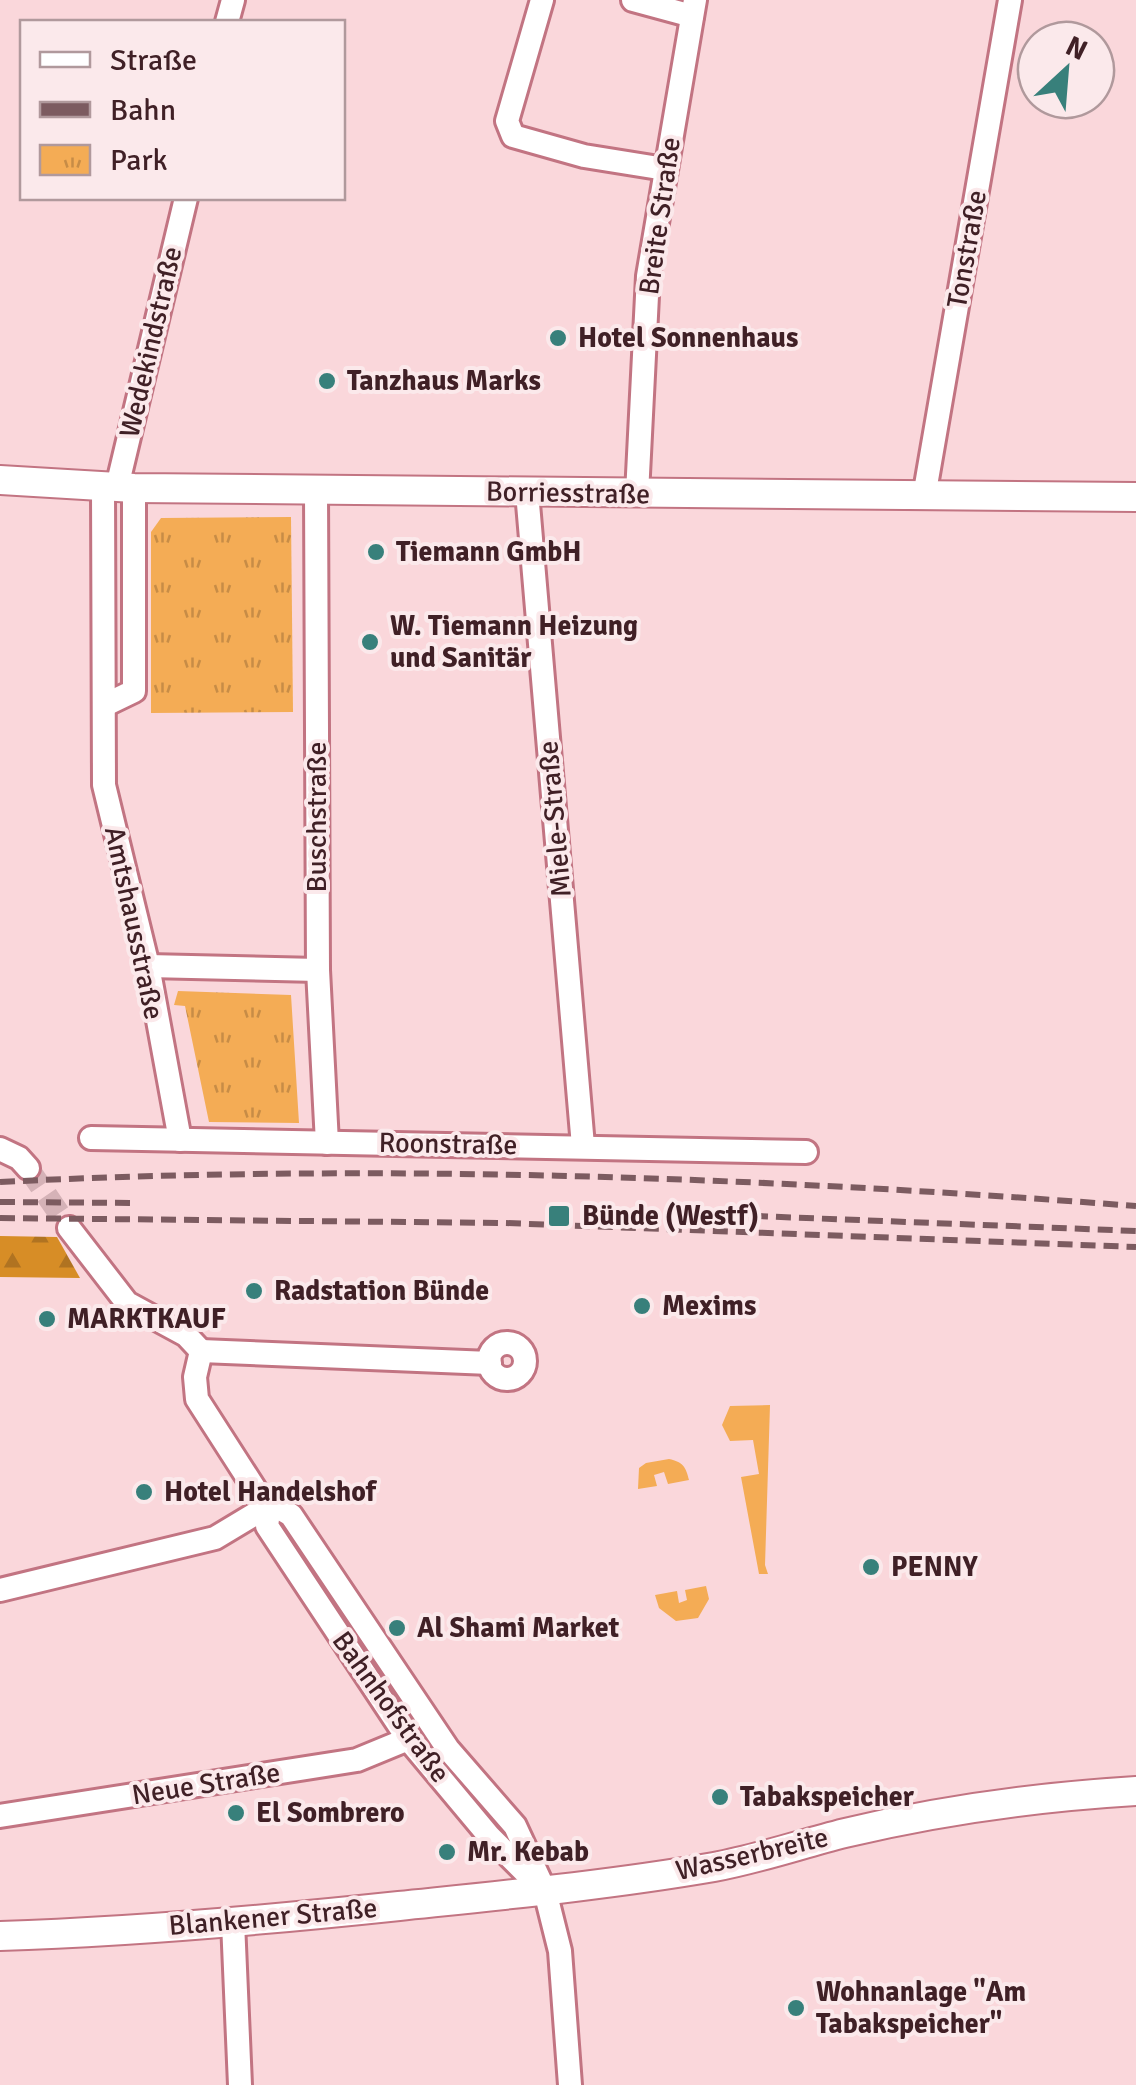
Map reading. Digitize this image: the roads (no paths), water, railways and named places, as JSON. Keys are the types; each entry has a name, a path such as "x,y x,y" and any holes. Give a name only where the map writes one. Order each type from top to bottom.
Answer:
{"main road":[{"name":"Borriesstraße","path":"0,480 118,488 1136,498"},
{"name":"Wasserbreite","path":"545,1891 716,1866 980,1805 1136,1792"},
{"name":"Blankener Straße","path":"0,1936 232,1922 545,1891"}],"street":[{"path":"542,0 507,121 514,136 584,156 665,170"},
{"path":"633,0 694,8"},
{"name":"Tonstraße","path":"924,497 1010,0"},
{"name":"Breite Straße","path":"637,494 648,276 694,8"},
{"name":"Wedekindstraße","path":"118,488 186,200"},
{"name":"Amtshausstraße","path":"118,488 134,691 105,705 104,785 148,966 180,1140"},
{"name":"Buschstraße","path":"316,491 318,970 327,1142"},
{"name":"Miele-Straße","path":"527,492 583,1146"},
{"path":"148,966 318,970"},
{"name":"Roonstraße","path":"91,1138 806,1152"},
{"path":"0,1149 19,1158 28,1168"},
{"path":"69,1228 127,1303 186,1336 200,1351 490,1363"},
{"name":"Bahnhofstraße","path":"200,1351 195,1377 197,1398 260,1497 291,1515 448,1749 515,1826 545,1891 560,1951 570,2085"},
{"path":"0,1590 215,1538 270,1505"},
{"name":"Bahnhofstraße","path":"270,1505 267,1526 408,1739 488,1836 545,1891"},
{"name":"Neue Straße","path":"0,1816 357,1760 408,1739"},
{"path":"232,1922 240,2085"}],"tunnel":[{"path":"28,1168 69,1228"}],"railway":[{"path":"0,1182 285,1174 568,1176 852,1187 1136,1206"},
{"path":"0,1202 135,1203"},
{"path":"730,1215 1136,1231"},
{"path":"0,1218 505,1223 1136,1247"}],"place":[{"name":"Hotel Sonnenhaus","path":"558,338"},
{"name":"Tanzhaus Marks","path":"327,381"},
{"name":"Tiemann GmbH","path":"376,552"},
{"name":"W. Tiemann Heizung und Sanitär","path":"370,642"},
{"name":"Bünde (Westf)","path":"559,1216"},
{"name":"Radstation Bünde","path":"254,1291"},
{"name":"Mexims","path":"642,1306"},
{"name":"MARKTKAUF","path":"47,1319"},
{"name":"Hotel Handelshof","path":"144,1492"},
{"name":"PENNY","path":"871,1567"},
{"name":"Al Shami Market","path":"397,1628"},
{"name":"Tabakspeicher","path":"720,1797"},
{"name":"El Sombrero","path":"236,1813"},
{"name":"Mr. Kebab","path":"447,1852"},
{"name":"Wohnanlage \"Am Tabakspeicher\"","path":"796,2008"}]}
